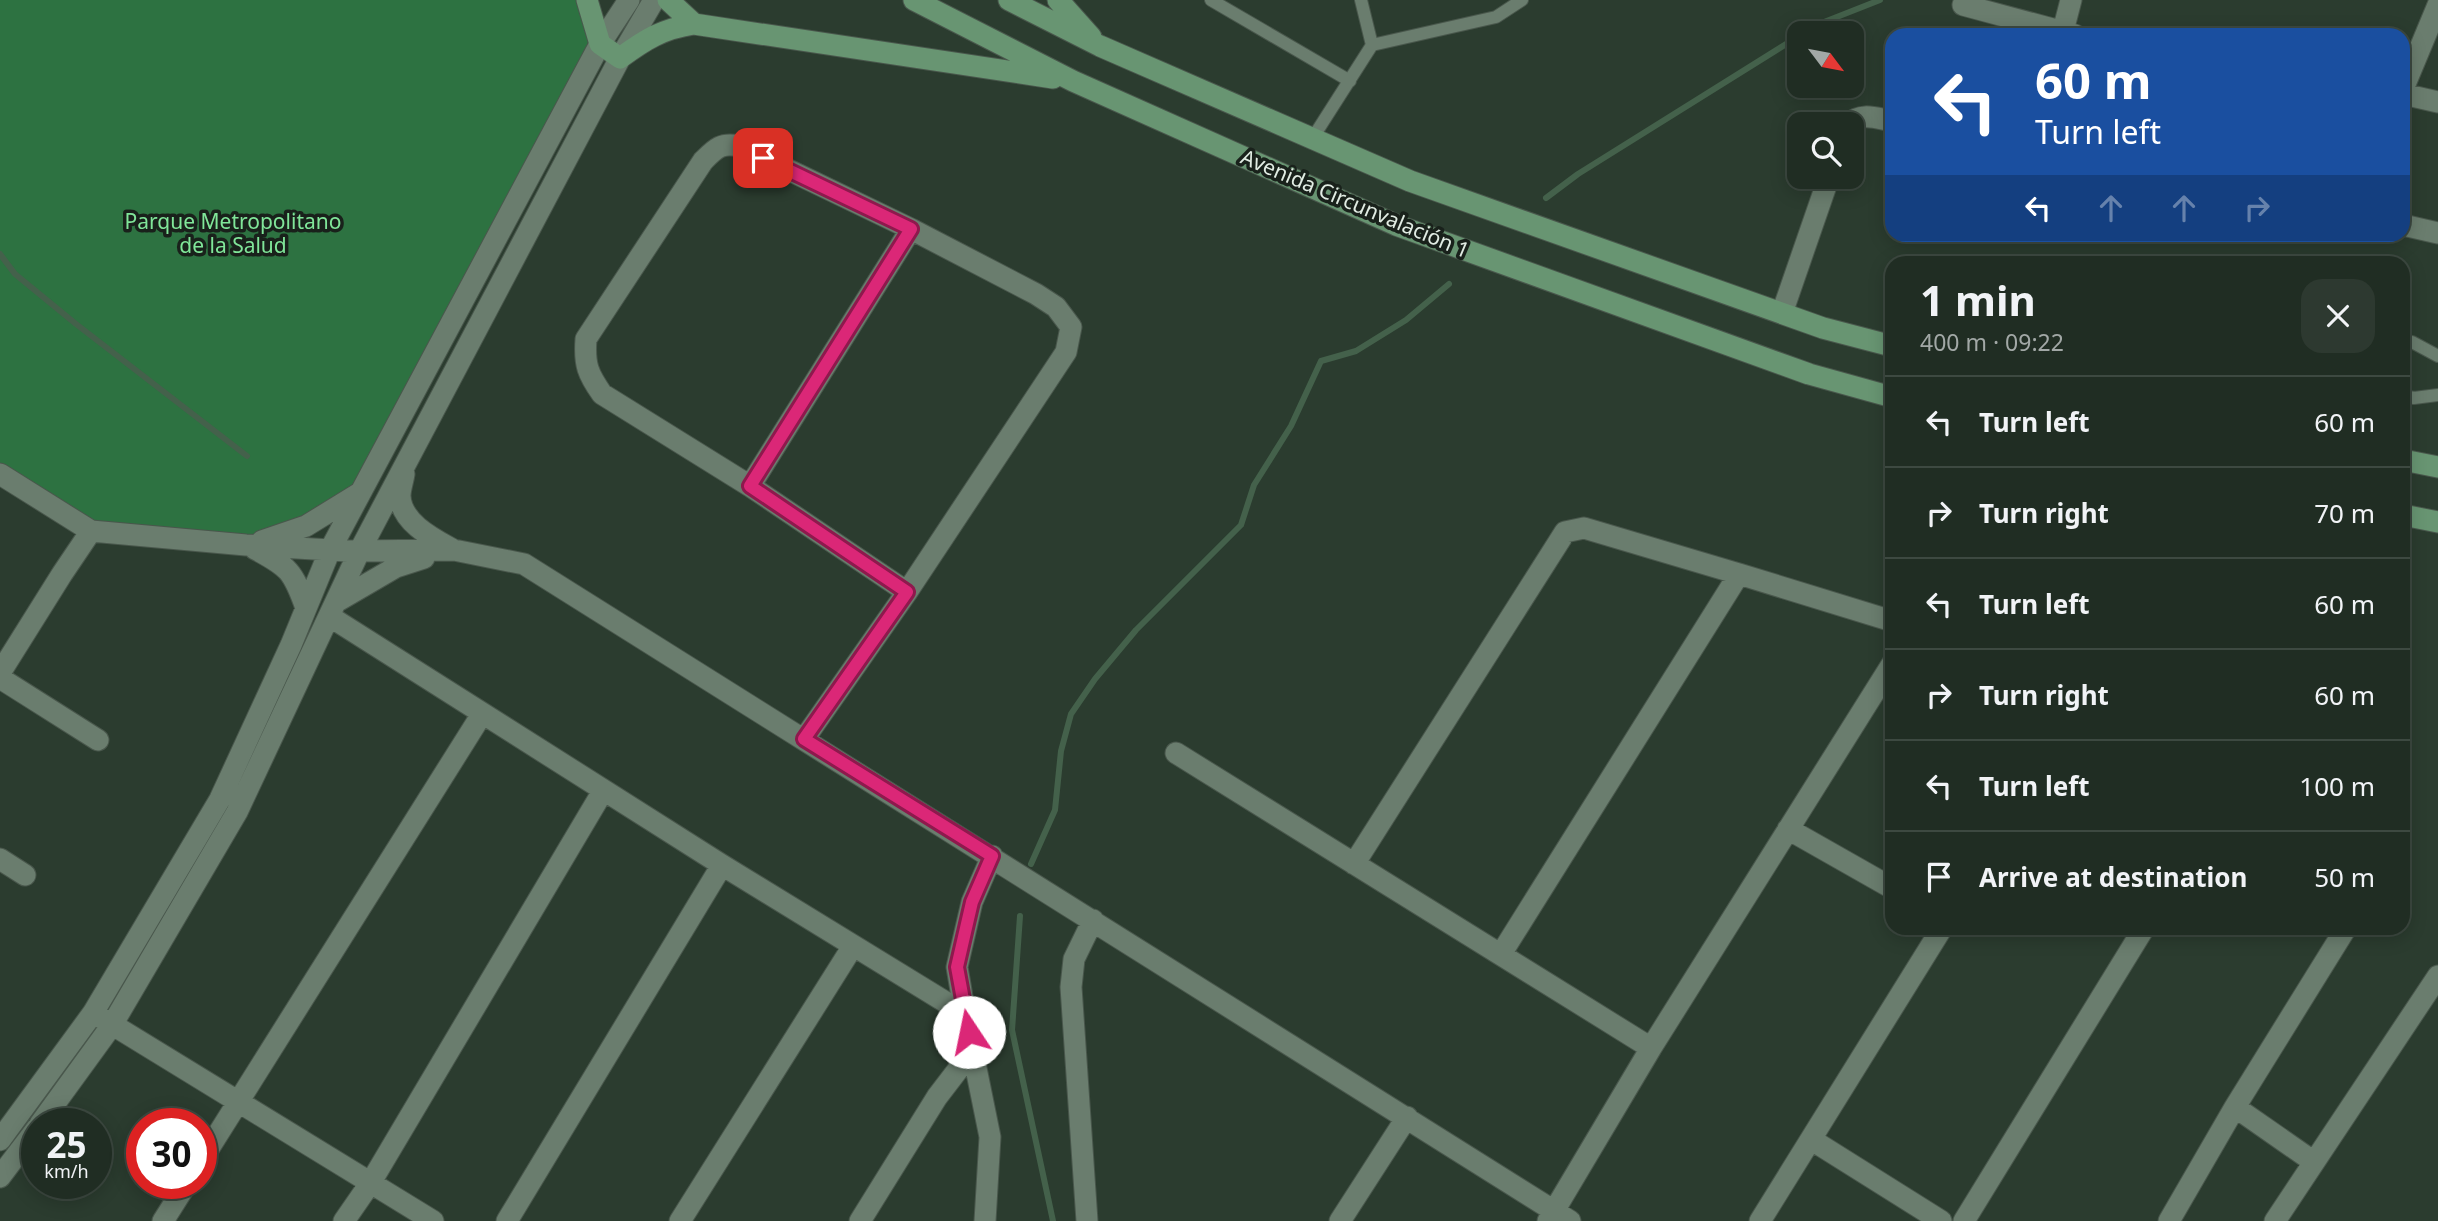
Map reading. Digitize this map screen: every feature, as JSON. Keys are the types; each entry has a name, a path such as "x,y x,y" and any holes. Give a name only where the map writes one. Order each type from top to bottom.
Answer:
{"main road":[{"path":"587,0 600,44 620,58 649,37 674,27 694,24 1073,81"},
{"path":"668,0 694,24"},
{"name":"Avenida Circunvalación 1","path":"914,0 1073,81 1396,225 1810,374 1885,395"},
{"name":"Avenida Circunvalación 1","path":"1009,0 1100,46 1409,181 1823,328 1885,344"},
{"path":"1058,0 1100,46"},
{"path":"2410,461 2438,467"},
{"path":"2410,516 2438,522"}],"street":[{"path":"0,1140 93,1013 220,799 330,550 600,44 629,0"},
{"path":"51,1108 112,1025 237,812 359,551 620,58 654,0"},
{"path":"2068,28 2071,0"},
{"path":"1963,5 2045,28"},
{"path":"2410,72 2438,5"},
{"path":"2410,96 2438,102"},
{"path":"1864,116 1885,120"},
{"path":"804,739 907,592 1066,352 1071,327 1056,307 1036,294 911,229 739,146 727,144 703,161 586,339 588,373 602,394 750,486 907,592"},
{"path":"1782,313 1825,189"},
{"path":"2410,227 2438,233"},
{"path":"750,486 911,229"},
{"path":"407,460 400,494 402,506 421,530 454,550"},
{"path":"0,474 91,531 330,550 454,550 524,564 1407,1117 1558,1217 1651,1048 1885,675"},
{"path":"246,545 306,526 361,491"},
{"path":"1354,864 1564,532 1584,528 1885,619"},
{"path":"0,673 91,531"},
{"path":"246,545 289,569 306,608"},
{"path":"332,609 396,567 454,550"},
{"path":"1501,954 1739,574"},
{"path":"332,609 482,714 965,1014"},
{"path":"290,645 311,652"},
{"path":"0,678 98,740"},
{"path":"217,1136 482,714"},
{"path":"1176,753 1651,1048"},
{"path":"344,1221 371,1182 603,791"},
{"path":"1788,829 1885,884"},
{"path":"985,1221 990,1137 957,967 972,902 992,856"},
{"path":"0,859 25,874"},
{"path":"507,1221 722,865"},
{"path":"1087,1221 1071,987 1074,959 1093,920"},
{"path":"1760,1221 1938,935"},
{"path":"1965,1221 2140,935"},
{"path":"2169,1221 2235,1107 2342,935"},
{"path":"680,1221 853,946"},
{"path":"2275,1221 2438,976"},
{"path":"93,1013 433,1221"},
{"path":"860,1221 937,1097 974,1050"},
{"path":"2235,1107 2314,1162"},
{"path":"1340,1221 1407,1117"},
{"path":"1812,1140 1941,1221"},
{"path":"0,1177 21,1149"},
{"path":"163,1221 177,1199"}],"lane":[{"path":"1212,0 1350,81"},
{"path":"1312,139 1372,45 1361,0"},
{"path":"1372,45 1496,17 1522,0"},
{"path":"2410,342 2438,356"},
{"path":"2410,397 2438,395"}],"green space":[{"name":"Parque Metropolitano de la Salud","path":"0,0 587,0 600,44 361,491 281,536 91,531 0,476"}],"waterway":[{"path":"1827,21 1880,0"},
{"path":"1546,198 1578,174 1787,43"},
{"path":"0,254 15,274 76,324 247,456"},
{"path":"1031,864 1055,810 1061,751 1071,714 1095,679 1136,630 1241,525 1254,485 1291,426 1321,361 1356,351 1406,320 1449,284"},
{"path":"1020,916 1012,1030 1053,1221"}],"route":[{"path":"763,158 911,229 750,486 907,592 804,739 992,856 972,902 957,967 969,1032"}]}
